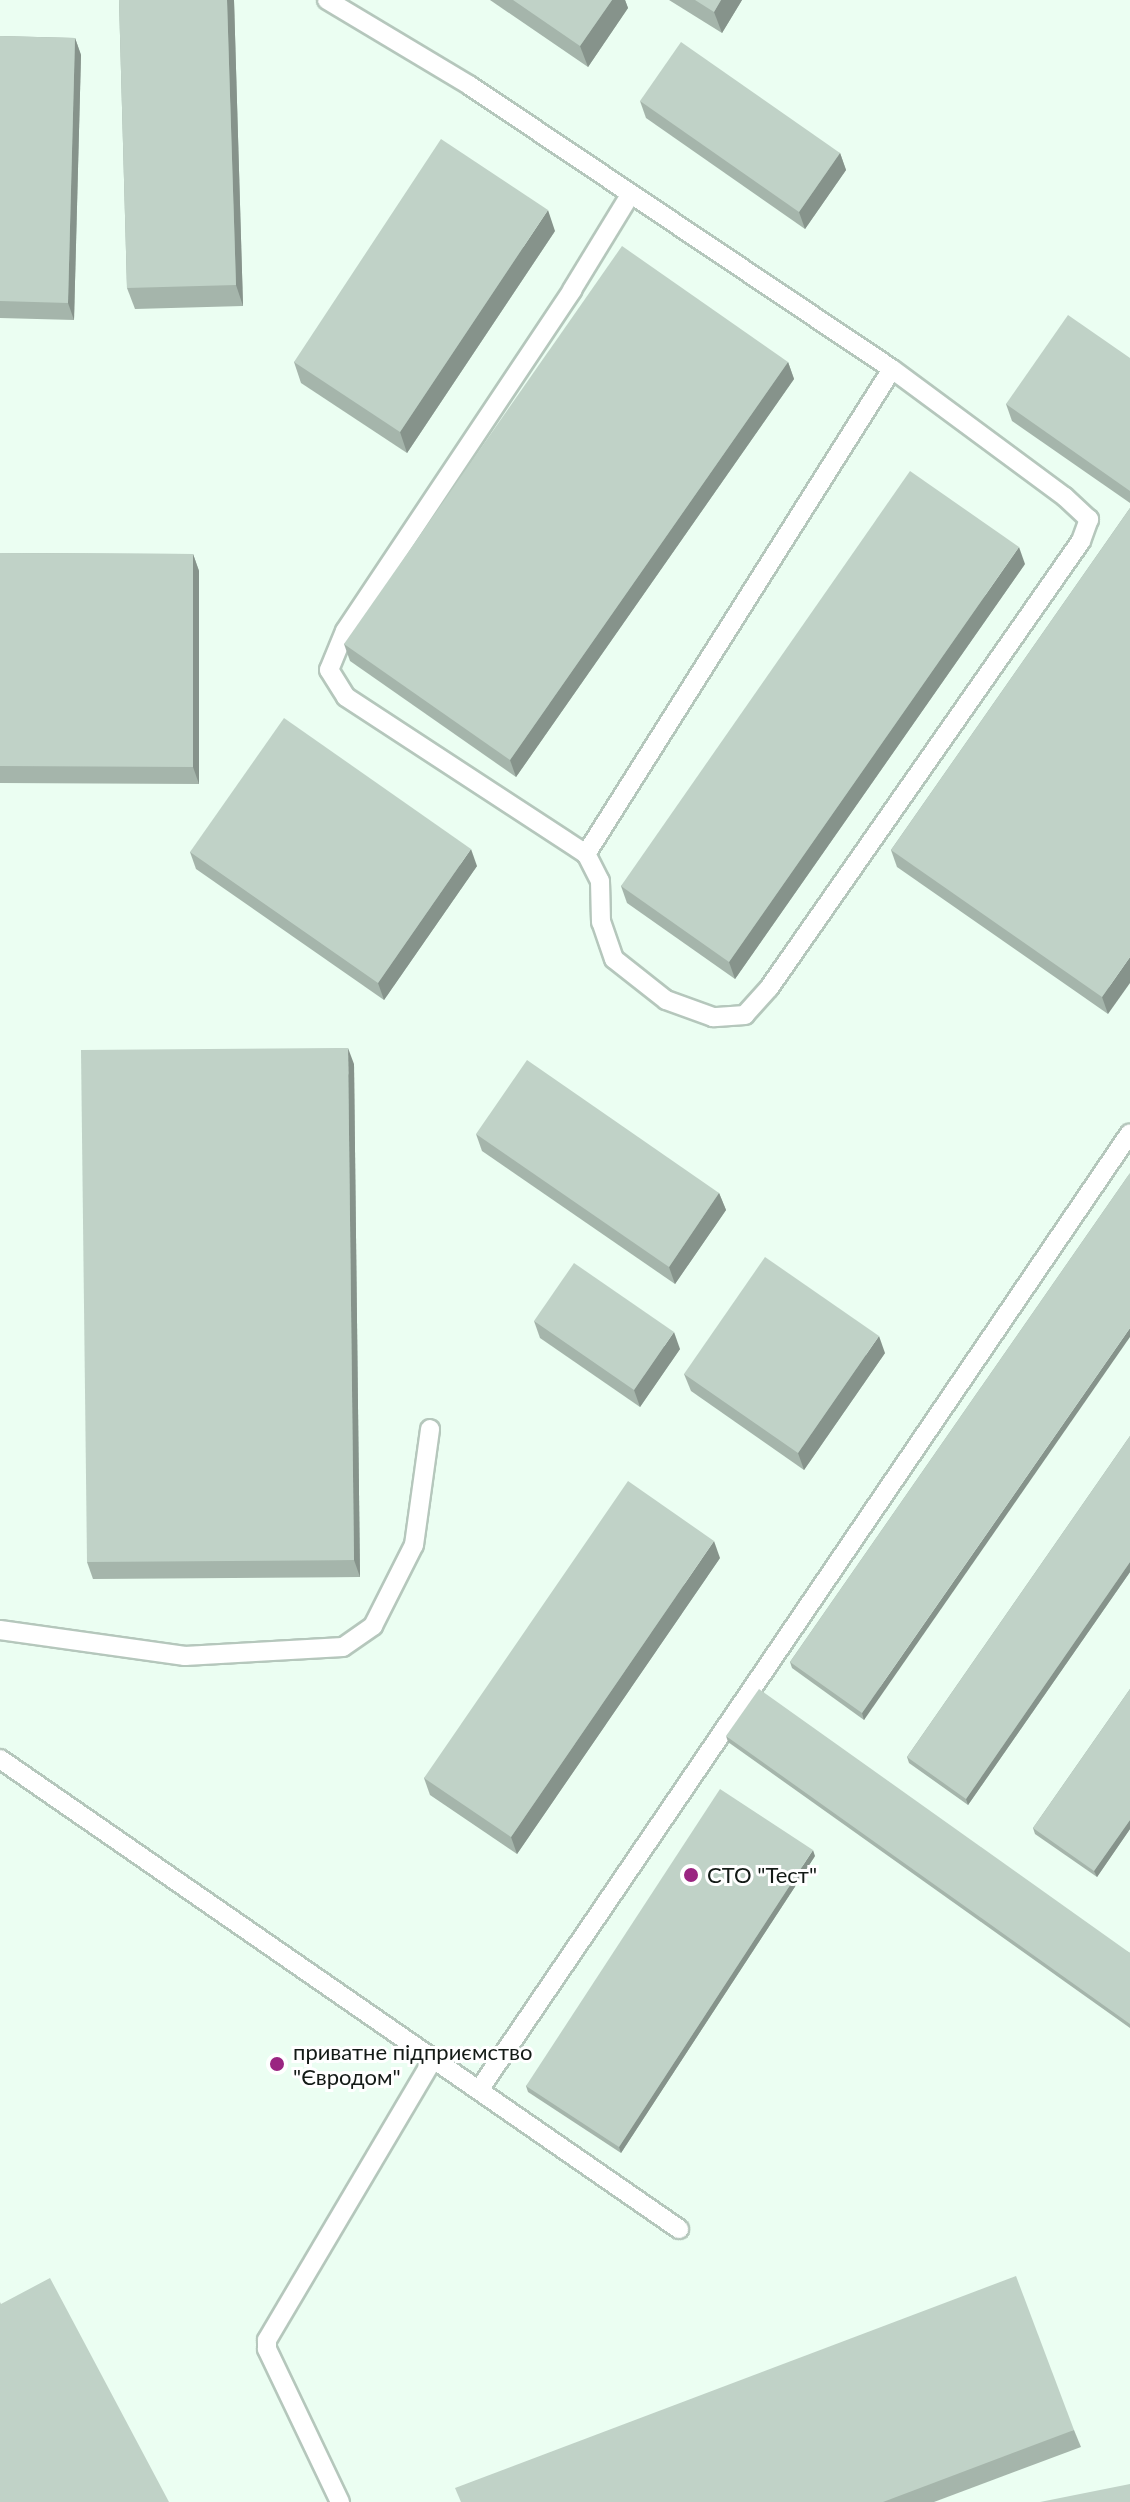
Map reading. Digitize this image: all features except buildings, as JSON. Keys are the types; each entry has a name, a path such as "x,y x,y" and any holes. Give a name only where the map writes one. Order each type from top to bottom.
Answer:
{"lane":[{"path":"327,0 469,85 892,369 1065,497 1089,519 1081,541 769,988 745,1015 713,1017 666,1000 614,959 601,922 600,881 586,854 346,697 329,670 345,631 572,290 630,195"},
{"path":"586,854 892,369"},
{"path":"479,2090 1130,1133"},
{"path":"0,1630 185,1656 343,1647 373,1626 414,1545 430,1429"},
{"path":"0,1759 679,2229"},
{"path":"340,2502 267,2349 267,2340 433,2059"}],"place":[{"name":"СТО \"Тест\"","path":"691,1875"},
{"name":"приватне підприємство \"Євродом\"","path":"277,2064"}]}
